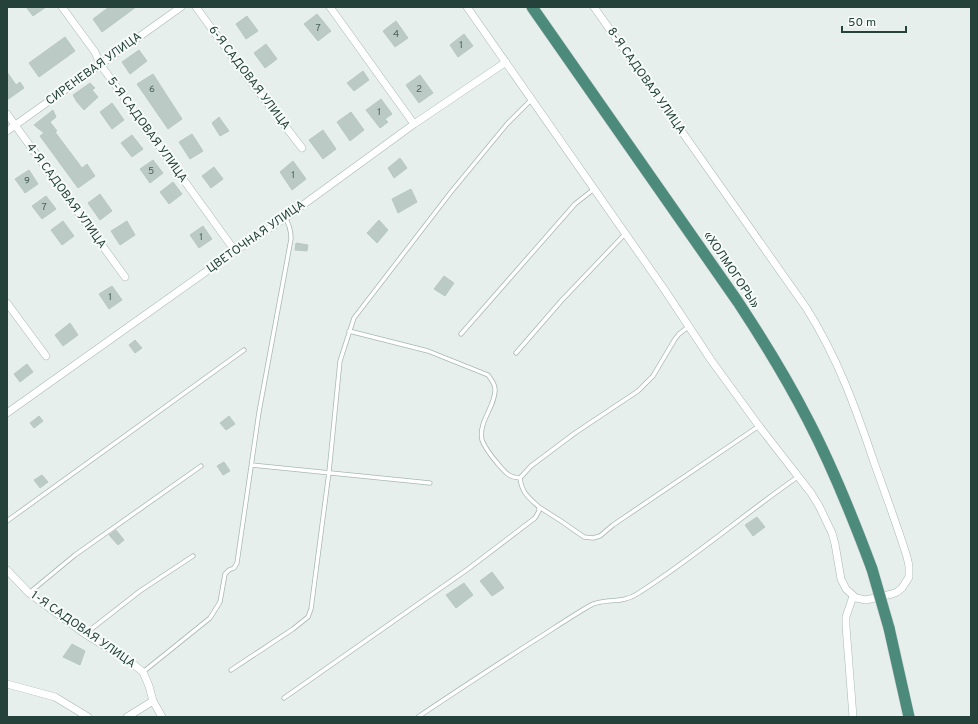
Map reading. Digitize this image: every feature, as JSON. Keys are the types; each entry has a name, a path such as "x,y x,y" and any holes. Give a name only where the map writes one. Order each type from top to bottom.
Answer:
{"highway":[{"name":"«ХОЛМОГОРЫ»","path":"532,7 738,302 789,385 823,450 847,504 872,569 889,628"},
{"path":"889,628 903,717"},
{"path":"889,628 909,717"}],"street":[{"name":"5-Я САДОВАЯ УЛИЦА","path":"62,7 95,52 100,64 235,251"},
{"name":"СИРЕНЕВАЯ УЛИЦА","path":"7,131 181,7"},
{"name":"6-Я САДОВАЯ УЛИЦА","path":"196,7 241,69 302,148"},
{"path":"330,7 414,124"},
{"path":"467,7 532,99 688,327 759,426 799,476 826,519 835,544 843,585 852,596 846,617 846,626 853,717"},
{"name":"8-Я САДОВАЯ УЛИЦА","path":"594,7 807,309 828,344 843,375 857,410 909,566 909,577 906,582 902,588 892,594 866,600 860,600 852,596"},
{"name":"ЦВЕТОЧНАЯ УЛИЦА","path":"7,413 235,251 285,218 414,124 506,62"},
{"name":"4-Я САДОВАЯ УЛИЦА","path":"7,114 125,277"},
{"path":"7,304 46,356"},
{"name":"1-Я САДОВАЯ УЛИЦА","path":"7,570 29,593 85,634 128,660 143,672 153,700 162,717"},
{"path":"7,684 55,697 88,717"},
{"path":"127,717 153,700"}],"lane":[{"path":"231,670 293,629 308,617 311,609 329,472 340,361 354,318 451,192 507,124 532,99"},
{"path":"461,334 575,204 594,189"},
{"path":"143,672 210,618 220,602 225,574 234,568 237,563 259,412 290,239 291,231 289,223 285,218"},
{"path":"516,353 562,300 625,234"},
{"path":"688,327 675,339 654,376 638,391 575,433 531,466 520,478 521,487 527,496 539,507 584,537 593,538 600,536 613,525 759,426"},
{"path":"349,331 428,351 488,376 496,389 485,417 482,434 483,442 493,458 506,474 512,477 520,478"},
{"path":"7,521 244,350"},
{"path":"252,465 430,483"},
{"path":"29,593 75,555 201,466"},
{"path":"418,717 465,685 593,604 624,600 636,595 739,522 752,509 799,476"},
{"path":"284,698 468,569 535,518 539,511 539,507"},
{"path":"85,634 140,591 193,556"}],"building":[{"path":"26,7 46,7 33,16"},
{"path":"109,7 136,7 102,32 93,19"},
{"path":"317,14 331,31 318,41 304,24"},
{"path":"247,16 258,31 246,39 236,24"},
{"path":"396,21 408,38 395,47 383,31"},
{"path":"464,34 473,46 458,57 450,45"},
{"path":"65,37 75,51 39,77 29,63"},
{"path":"266,44 277,59 265,68 254,53"},
{"path":"139,50 147,61 130,74 122,62"},
{"path":"363,71 369,80 354,91 347,83"},
{"path":"7,72 16,85 20,82 24,88 7,100"},
{"path":"153,74 182,119 168,129 137,84"},
{"path":"420,75 433,93 419,103 406,85"},
{"path":"90,83 95,88 92,90 98,97 84,110 73,95"},
{"path":"381,99 392,114 385,119 388,122 380,128 366,110"},
{"path":"112,103 124,120 112,129 100,112"},
{"path":"53,110 56,117 50,122 57,131 55,132 82,168 87,164 95,176 78,188 40,136 44,133 34,125"},
{"path":"351,112 364,130 350,141 337,122"},
{"path":"219,117 229,131 220,136 212,123"},
{"path":"323,130 336,149 323,159 309,140"},
{"path":"192,134 203,151 190,159 179,142"},
{"path":"132,135 143,149 132,157 121,143"},
{"path":"400,158 407,168 394,178 388,168"},
{"path":"153,160 163,173 150,183 140,169"},
{"path":"293,161 306,179 292,190 280,172"},
{"path":"214,167 223,179 211,188 202,176"},
{"path":"29,170 38,184 25,193 15,179"},
{"path":"173,182 182,194 169,204 160,192"},
{"path":"411,189 417,202 398,213 392,199"},
{"path":"100,194 112,211 100,220 88,203"},
{"path":"46,196 56,209 42,219 32,206"},
{"path":"379,220 388,230 377,243 367,233"},
{"path":"63,221 74,236 62,245 51,230"},
{"path":"127,221 135,235 120,245 111,231"},
{"path":"203,226 212,239 199,248 190,235"},
{"path":"296,243 308,245 307,251 295,250"},
{"path":"444,276 454,283 445,296 434,289"},
{"path":"112,286 122,300 109,309 99,294"},
{"path":"70,323 78,335 63,346 55,335"},
{"path":"135,340 142,348 135,353 129,345"},
{"path":"27,364 33,372 20,382 14,374"},
{"path":"39,416 43,421 34,428 30,423"},
{"path":"229,416 235,424 226,430 220,423"},
{"path":"224,462 230,471 223,475 217,466"},
{"path":"42,475 48,482 40,488 34,480"},
{"path":"757,517 765,527 753,536 745,525"},
{"path":"116,530 124,540 118,545 109,535"},
{"path":"492,572 504,588 492,596 480,581"},
{"path":"464,583 473,595 456,608 446,595"},
{"path":"72,644 85,651 80,665 63,657"}]}
